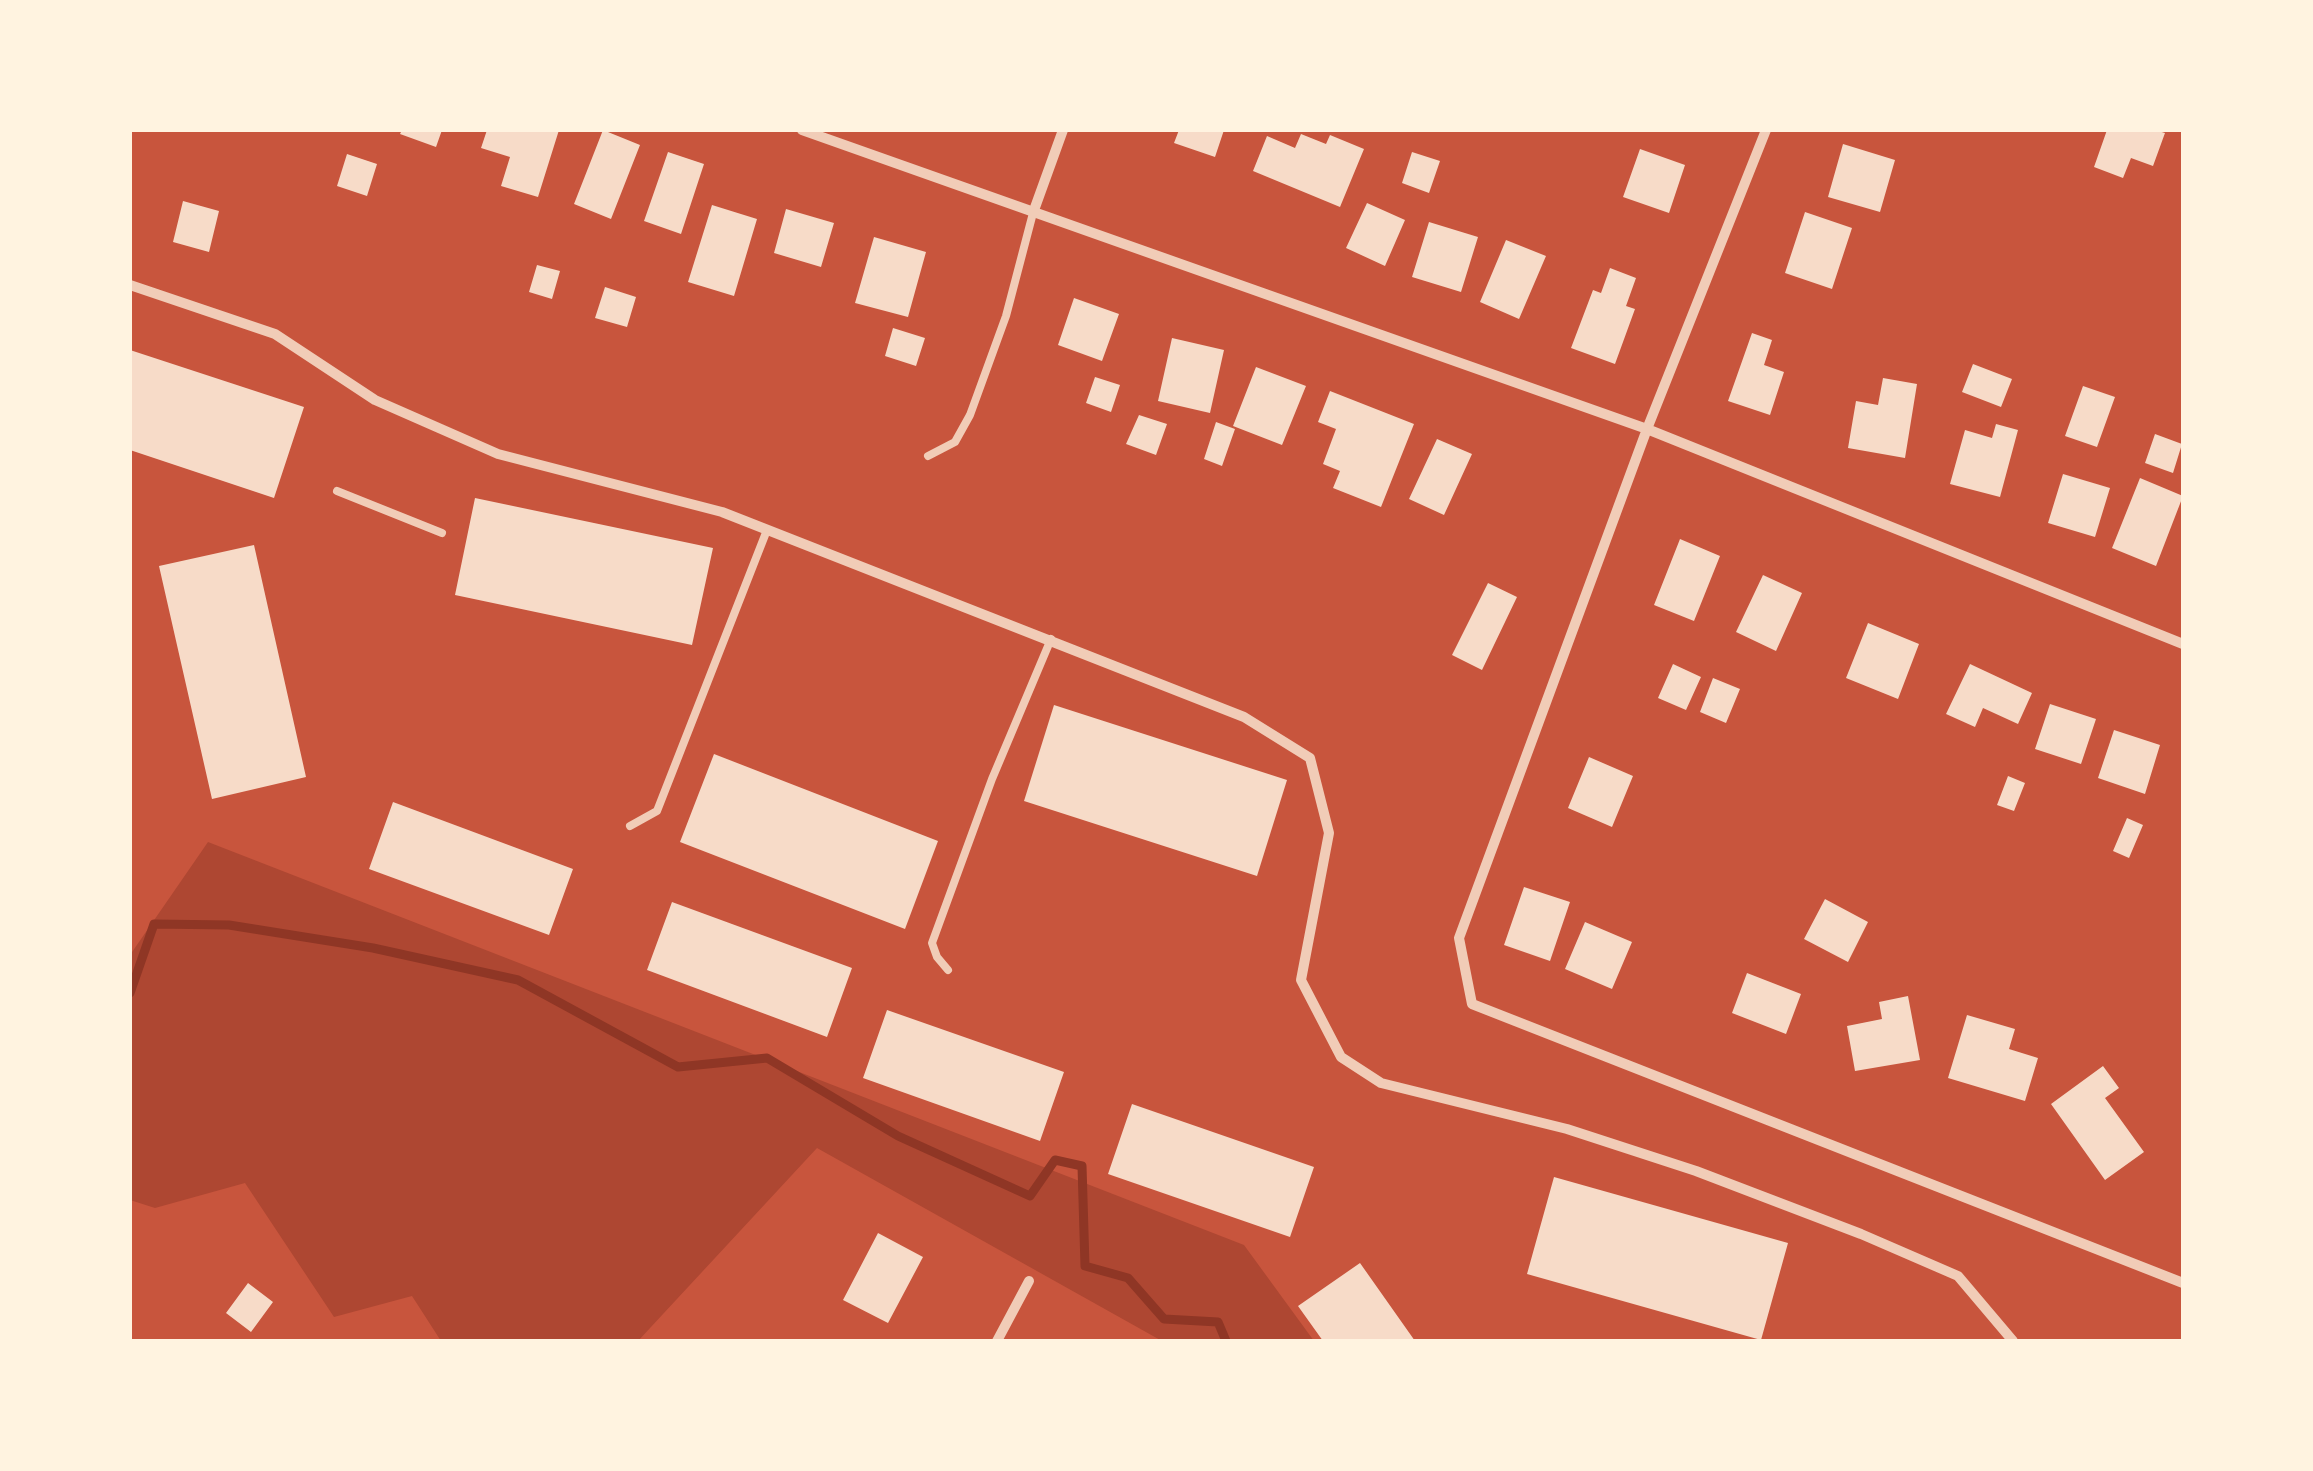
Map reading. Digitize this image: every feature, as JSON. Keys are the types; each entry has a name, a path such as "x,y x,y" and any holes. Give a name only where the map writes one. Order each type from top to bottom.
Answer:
{"street":[{"path":"802,130 1647,429 2183,644"},
{"path":"1033,213 1063,130"},
{"path":"1766,130 1647,429 1459,938 1472,1004 2183,1283"},
{"path":"130,284 276,334 375,400 498,454 722,512 1244,717 1310,758 1329,833 1301,980 1340,1056 1381,1083 1567,1129 1696,1171 1860,1234 1958,1276 2013,1341"},
{"path":"997,1341 1029,1281"}],"lane":[{"path":"928,456 955,442 970,415 1006,316 1033,213"},
{"path":"338,491 442,534"},
{"path":"630,826 657,811 767,530"},
{"path":"948,970 936,958 932,943 998,762 1051,639"}],"shaded area":[{"path":"208,842 1244,1245 1314,1341 1162,1341 817,1148 638,1341 441,1341 412,1296 334,1317 245,1183 155,1208 130,1200 130,955"}],"building":[{"path":"402,130 442,130 436,147 400,134"},
{"path":"487,130 559,130 538,197 501,186 510,157 481,148"},
{"path":"603,130 640,145 611,219 574,204"},
{"path":"1179,130 1224,130 1215,157 1174,143"},
{"path":"2107,130 2165,133 2153,166 2131,158 2123,178 2094,167"},
{"path":"1301,134 1326,144 1330,135 1364,149 1340,207 1253,171 1267,136 1295,148"},
{"path":"1843,144 1895,160 1880,212 1828,197"},
{"path":"1640,149 1685,165 1669,213 1623,197"},
{"path":"668,152 704,164 681,234 644,221"},
{"path":"1412,152 1440,161 1429,193 1402,183"},
{"path":"347,154 377,164 367,196 337,186"},
{"path":"183,201 219,211 209,252 173,242"},
{"path":"1367,203 1405,220 1385,266 1346,248"},
{"path":"712,205 757,219 734,296 688,282"},
{"path":"786,209 834,223 821,267 774,253"},
{"path":"1805,212 1852,228 1832,289 1785,273"},
{"path":"1429,222 1478,237 1461,292 1412,277"},
{"path":"874,237 926,252 908,317 855,303"},
{"path":"1506,240 1546,256 1519,319 1480,302"},
{"path":"537,265 560,271 552,299 529,292"},
{"path":"1610,268 1636,278 1626,306 1635,309 1615,364 1571,348 1593,290 1601,293"},
{"path":"605,287 636,297 627,327 595,318"},
{"path":"1074,298 1119,314 1102,361 1058,345"},
{"path":"893,328 925,338 916,366 885,356"},
{"path":"1752,333 1772,340 1764,365 1784,372 1770,415 1728,401"},
{"path":"1172,338 1224,350 1210,413 1158,401"},
{"path":"130,350 304,407 274,498 130,450"},
{"path":"1973,364 2012,379 2001,407 1962,392"},
{"path":"1256,367 1306,386 1282,445 1233,426"},
{"path":"1095,377 1120,385 1111,412 1086,403"},
{"path":"1883,378 1917,384 1905,458 1848,448 1856,401 1878,405"},
{"path":"2083,386 2115,397 2097,447 2065,436"},
{"path":"1330,391 1414,424 1381,507 1333,488 1340,471 1323,464 1336,429 1318,422"},
{"path":"1139,415 1167,424 1156,455 1126,444"},
{"path":"1216,422 1235,429 1222,466 1204,459"},
{"path":"1996,424 2018,430 2000,497 1950,484 1965,430 1992,438"},
{"path":"2155,434 2182,444 2173,473 2145,463"},
{"path":"1437,439 1472,454 1444,515 1409,499"},
{"path":"2063,474 2110,488 2095,537 2048,523"},
{"path":"2140,478 2183,496 2156,566 2112,548"},
{"path":"475,498 713,548 692,645 455,595"},
{"path":"1680,539 1720,556 1694,621 1654,605"},
{"path":"254,545 306,777 212,799 159,566"},
{"path":"1763,575 1802,593 1776,651 1736,632"},
{"path":"1488,583 1517,597 1482,670 1452,655"},
{"path":"1868,623 1919,644 1898,699 1846,678"},
{"path":"1673,664 1701,677 1686,710 1658,698"},
{"path":"1970,664 2032,693 2018,724 1983,708 1975,727 1946,714"},
{"path":"1713,678 1740,689 1726,723 1700,712"},
{"path":"2050,704 2096,719 2081,764 2035,749"},
{"path":"1054,705 1287,780 1257,876 1024,801"},
{"path":"2114,730 2160,745 2145,794 2098,778"},
{"path":"714,754 938,841 905,929 680,842"},
{"path":"1589,757 1633,776 1612,827 1568,808"},
{"path":"2008,776 2025,783 2014,811 1997,805"},
{"path":"393,802 573,869 549,935 369,869"},
{"path":"2127,818 2143,825 2129,858 2113,851"},
{"path":"1524,887 1570,902 1550,961 1504,945"},
{"path":"1825,899 1868,922 1848,962 1804,939"},
{"path":"672,902 852,968 827,1037 647,970"},
{"path":"1585,922 1632,942 1612,989 1565,969"},
{"path":"1747,973 1801,994 1786,1034 1732,1013"},
{"path":"1908,996 1920,1060 1855,1071 1847,1026 1882,1019 1879,1002"},
{"path":"887,1010 1064,1072 1040,1141 863,1078"},
{"path":"1967,1015 2015,1029 2009,1049 2038,1058 2025,1101 1948,1078"},
{"path":"2103,1066 2119,1088 2105,1098 2144,1152 2105,1180 2051,1104"},
{"path":"1132,1104 1314,1167 1290,1237 1108,1174"},
{"path":"1554,1177 1788,1243 1761,1340 1527,1274"},
{"path":"878,1233 923,1257 888,1323 843,1300"},
{"path":"1360,1263 1415,1341 1323,1341 1298,1306"},
{"path":"248,1283 273,1302 251,1332 226,1313"}],"waterway":[{"path":"130,993 154,924 229,925 373,948 518,980 678,1067 767,1058 898,1136 1030,1196 1055,1160 1082,1166 1085,1266 1128,1278 1164,1319 1218,1322 1226,1341"}]}
